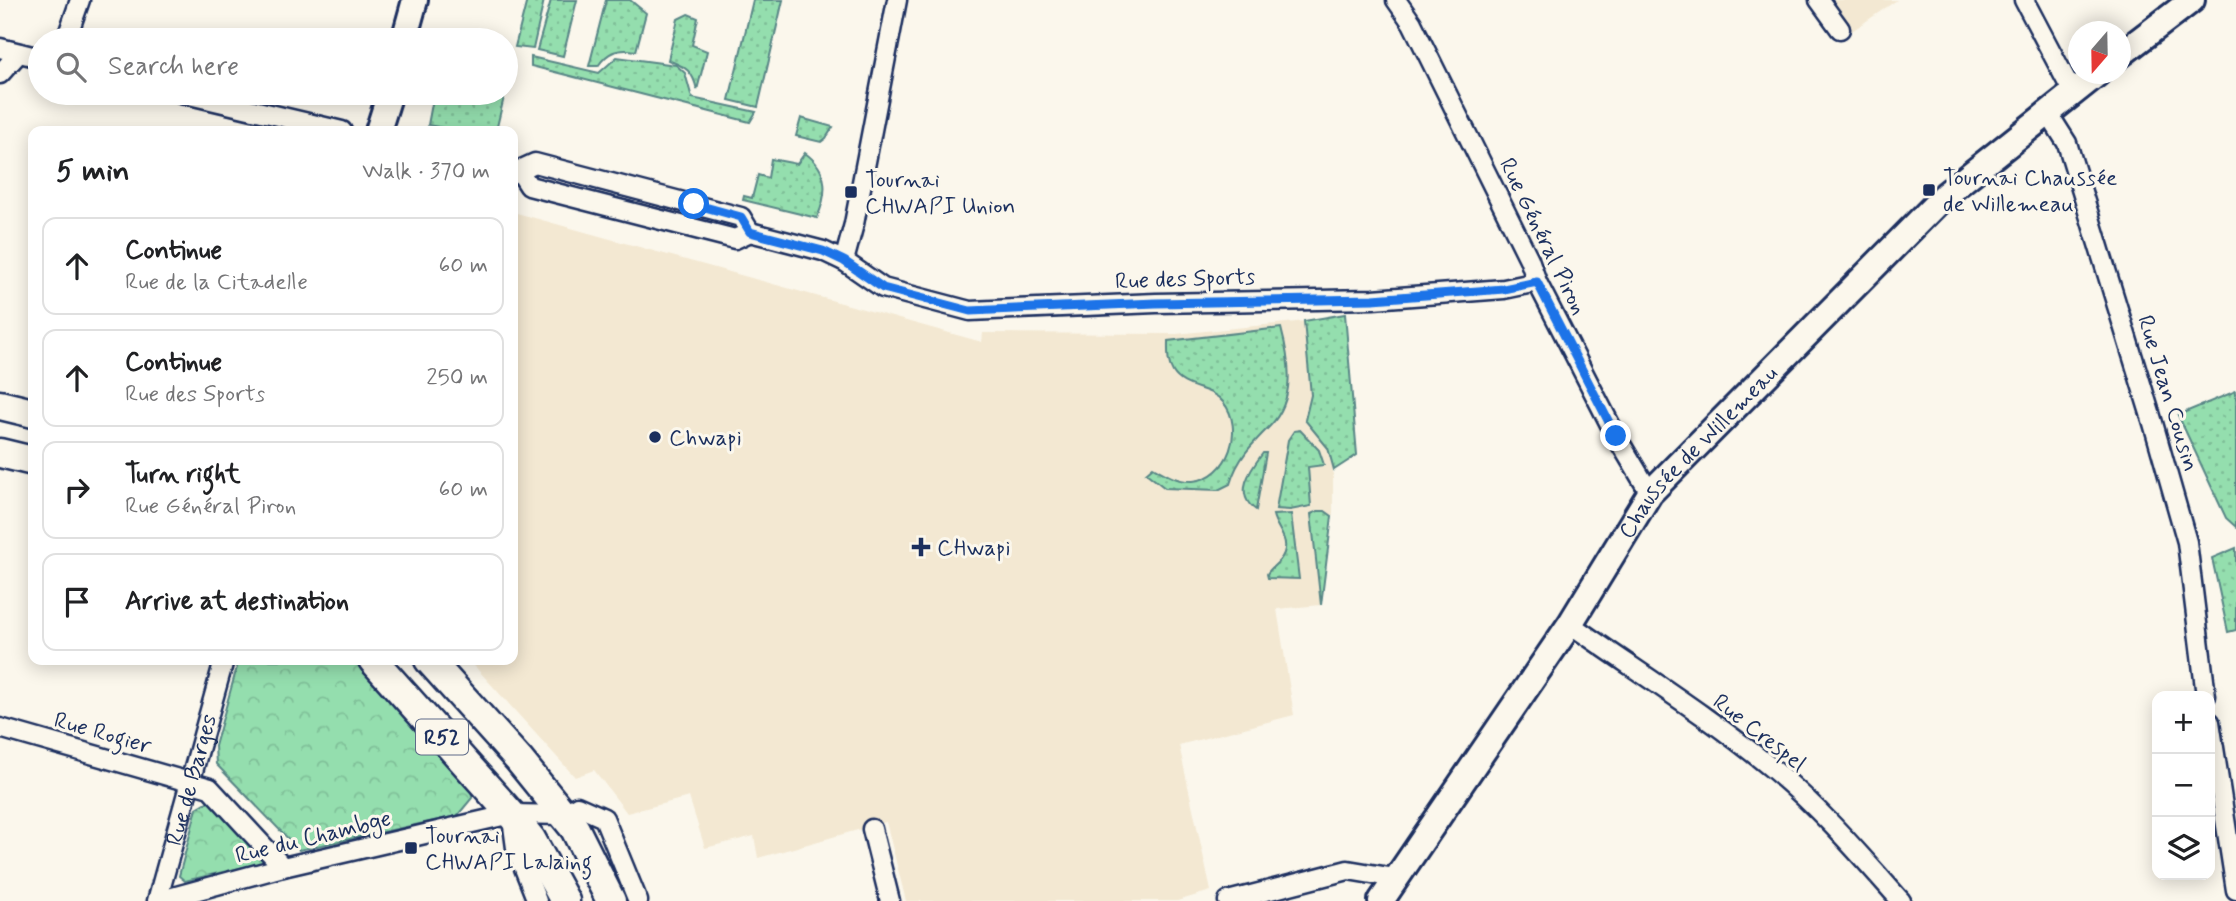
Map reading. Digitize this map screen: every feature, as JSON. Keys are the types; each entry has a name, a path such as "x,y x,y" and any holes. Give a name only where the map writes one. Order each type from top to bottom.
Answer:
{"main road":[{"path":"0,405 28,412"},
{"path":"0,453 28,460"},
{"name":"R52","path":"377,665 531,839 565,901"},
{"name":"R52","path":"434,665 519,760 575,829 611,901"}],"street":[{"path":"70,28 80,0"},
{"path":"407,28 415,0"},
{"path":"844,261 854,224 897,0"},
{"name":"Rue Général Piron","path":"1396,0 1412,23 1529,259 1537,282 1616,436 1650,493"},
{"path":"1819,0 1840,29"},
{"path":"2024,0 2073,93"},
{"path":"2131,47 2192,0"},
{"path":"0,48 28,55"},
{"path":"0,74 19,52"},
{"name":"Chaussée de Willemeau","path":"1381,901 1570,624 1650,493 1946,194 2084,84"},
{"path":"232,105 321,126"},
{"path":"380,126 386,105"},
{"name":"Rue Jean Cousin","path":"2048,113 2069,148 2187,542 2206,691"},
{"name":"Rue des Sports","path":"518,172 535,163 741,217 750,232 823,251 844,261 883,288 970,311 1156,303 1373,299 1504,289 1537,282"},
{"name":"Rue Crespel","path":"1570,624 1731,737 1776,772 1826,819 1901,901"},
{"name":"Rue de Barges","path":"158,901 223,665"},
{"name":"Rue Rogier","path":"0,728 210,788 283,867"},
{"path":"2215,754 2236,890"},
{"name":"Rue du Chambge","path":"158,901 283,867 511,814 563,815 577,806 604,818 638,901"},
{"path":"511,814 516,848 537,901"},
{"path":"872,829 890,901"},
{"path":"1228,901 1348,870 1395,878"}],"shaded area":[{"path":"1832,0 1897,0 1852,31"},
{"name":"CHwapi","path":"518,213 982,342 983,333 1176,334 1306,321 1357,455 1333,471 1333,512 1321,605 1277,609 1294,715 1179,745 1211,891 1177,901 906,901 886,822 758,858 754,836 705,848 689,797 627,813 594,770 575,777 474,665 518,665"}],"green space":[{"path":"527,0 544,0 533,49 518,47 518,35"},
{"path":"551,0 577,0 563,56 537,50"},
{"path":"606,0 630,0 646,13 636,51 614,52 598,66 589,66"},
{"path":"753,0 783,0 758,107 729,100"},
{"path":"688,14 698,18 692,45 707,51 697,90 688,70 668,60 678,19"},
{"path":"531,57 599,73 617,57 676,65 685,73 692,98 756,112 750,122 531,66"},
{"path":"432,105 502,105 497,126 428,125"},
{"path":"801,118 833,127 821,142 796,136"},
{"path":"805,153 819,167 824,182 823,200 817,218 743,200 744,196 752,198 758,175 768,178 771,159 797,164"},
{"path":"1345,314 1357,455 1334,470 1328,448 1305,420 1311,395 1304,321"},
{"path":"1281,328 1289,380 1284,404 1270,426 1241,459 1230,484 1218,490 1165,488 1146,473 1153,467 1182,480 1206,478 1224,462 1233,438 1230,413 1223,402 1211,393 1184,382 1173,372 1169,361 1168,341"},
{"path":"2236,391 2236,527 2226,518 2178,415"},
{"path":"1300,430 1319,450 1324,465 1308,467 1311,506 1290,510 1276,509 1288,440 1294,431"},
{"path":"1263,453 1266,453 1256,510 1249,504 1245,489 1249,474"},
{"path":"1325,511 1332,516 1321,605 1311,514"},
{"path":"1291,514 1299,579 1268,578 1267,574 1285,551 1284,540 1273,515"},
{"path":"2236,548 2236,630 2228,632 2212,558"},
{"path":"238,665 367,665 471,782 472,798 457,816 299,850 216,764 215,746"},
{"path":"207,802 213,803 266,856 265,862 185,881 179,876 197,808"}],"place":[{"name":"Tournai Chaussée de Willemeau","path":"1929,190"},
{"name":"Tournai CHWAPI Union","path":"851,192"},
{"name":"Chwapi","path":"655,437"},
{"name":"CHwapi","path":"921,547"},
{"name":"Tournai CHWAPI Lalaing","path":"411,848"}],"route":[{"path":"694,204 741,217 750,232 823,251 844,261 883,288 970,311 1156,303 1373,299 1504,289 1537,282 1616,436"}]}
